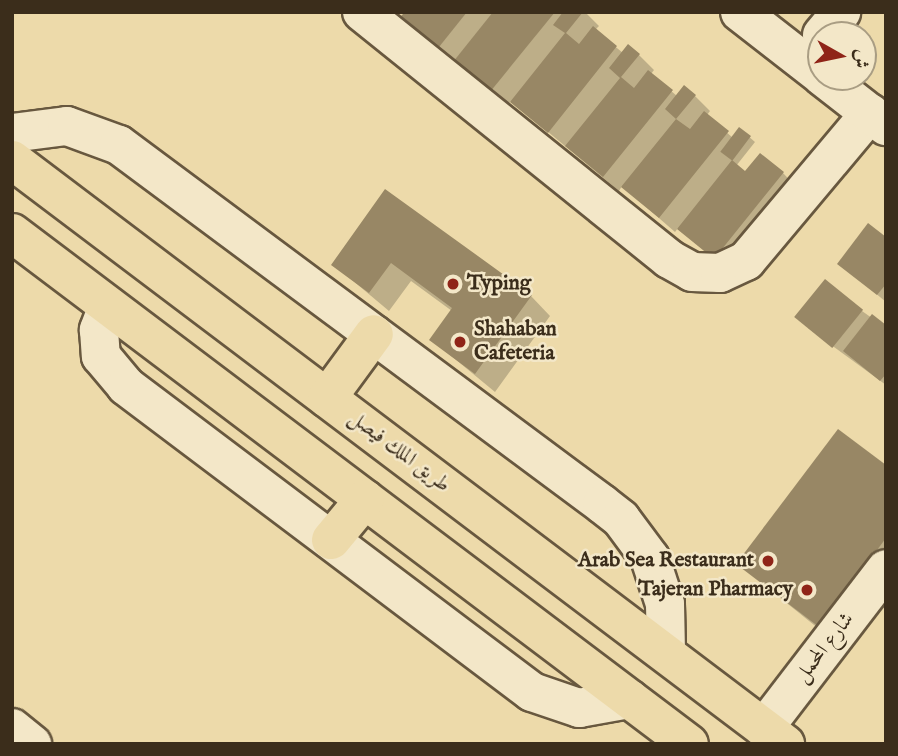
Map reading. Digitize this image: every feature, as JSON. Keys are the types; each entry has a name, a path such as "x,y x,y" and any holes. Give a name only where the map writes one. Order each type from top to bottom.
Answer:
{"main road":[{"name":"طريق الملك فيصل","path":"12,160 774,736"},
{"path":"17,245 108,306 689,744"},
{"path":"327,397 374,334"},
{"path":"331,540 365,499"}],"street":[{"path":"362,12 668,259 692,272 720,274 746,261 878,120 850,91"},
{"path":"740,12 807,51"},
{"path":"12,133 67,126 119,145 621,519 643,548 659,581 667,617 666,653"},
{"path":"108,306 99,343 115,378 546,700 596,708 629,699"},
{"name":"شارع المحمل","path":"774,736 886,569"},
{"path":"12,728 32,744"}],"building":[{"path":"405,12 467,12 439,47 401,16"},
{"path":"493,12 555,12 490,92 453,62"},
{"path":"563,12 583,12 566,33 579,44 593,26 617,46 548,133 510,102 565,33 553,25"},
{"path":"628,44 640,54 621,77 634,88 648,70 673,90 603,177 565,146 620,78 609,68"},
{"path":"684,85 696,95 676,119 665,109"},
{"path":"704,111 729,131 659,218 621,187 676,119 690,129"},
{"path":"739,127 751,136 732,161 720,152"},
{"path":"760,153 784,172 714,259 677,229 732,160 745,171"},
{"path":"385,189 532,295 475,374 429,340 452,308 391,263 369,293 331,265"},
{"path":"868,223 886,237 886,284 877,295 837,264"},
{"path":"825,279 863,310 832,348 794,317"},
{"path":"872,314 886,325 886,374 880,381 843,351"},
{"path":"838,429 886,465 886,538 819,627 736,564"}],"place":[{"name":"Typing","path":"453,284"},
{"name":"Shahaban Cafeteria","path":"460,342"},
{"name":"Arab Sea Restaurant","path":"768,561"},
{"name":"Tajeran Pharmacy","path":"807,590"}]}
